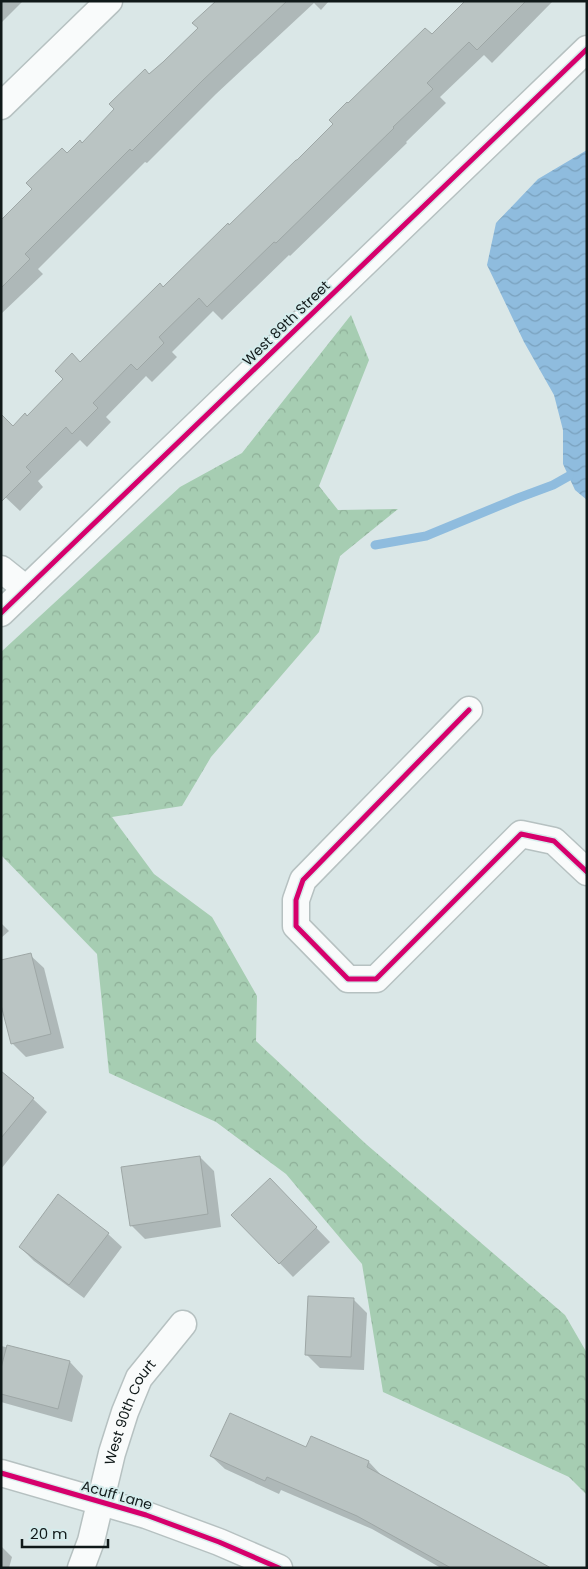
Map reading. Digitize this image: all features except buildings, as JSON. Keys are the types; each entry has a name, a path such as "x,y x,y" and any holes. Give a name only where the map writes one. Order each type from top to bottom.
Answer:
{"street":[{"path":"1,106 109,1"},
{"name":"West 89th Street","path":"1,613 587,49"},
{"path":"1,569 26,589"},
{"path":"469,710 303,880 296,900 296,926 348,979 376,978 522,834 554,840 587,872"},
{"name":"West 90th Court","path":"81,1568 91,1541 112,1452 139,1378 183,1324"},
{"name":"Acuff Lane","path":"1,1473 146,1515 219,1542 279,1568"}],"green space":[{"path":"351,315 369,360 319,486 338,510 398,509 340,556 319,632 211,757 182,806 112,817 154,874 212,917 257,996 256,1041 366,1144 565,1315 587,1353 587,1495 569,1477 383,1392 362,1264 286,1174 216,1122 109,1073 97,954 1,855 1,652 180,487 242,453"}],"water":[{"path":"587,150 587,500 575,490 563,464 563,430 554,395 524,342 487,265 496,223 538,179"}],"waterway":[{"path":"375,545 426,536 553,485 569,476"}],"cycle path":[{"path":"1,613 587,49"},
{"path":"469,710 303,880 296,900 296,926 348,979 376,979 521,834 554,841 587,872"},
{"path":"1,1473 146,1515 219,1542 279,1568"}]}
